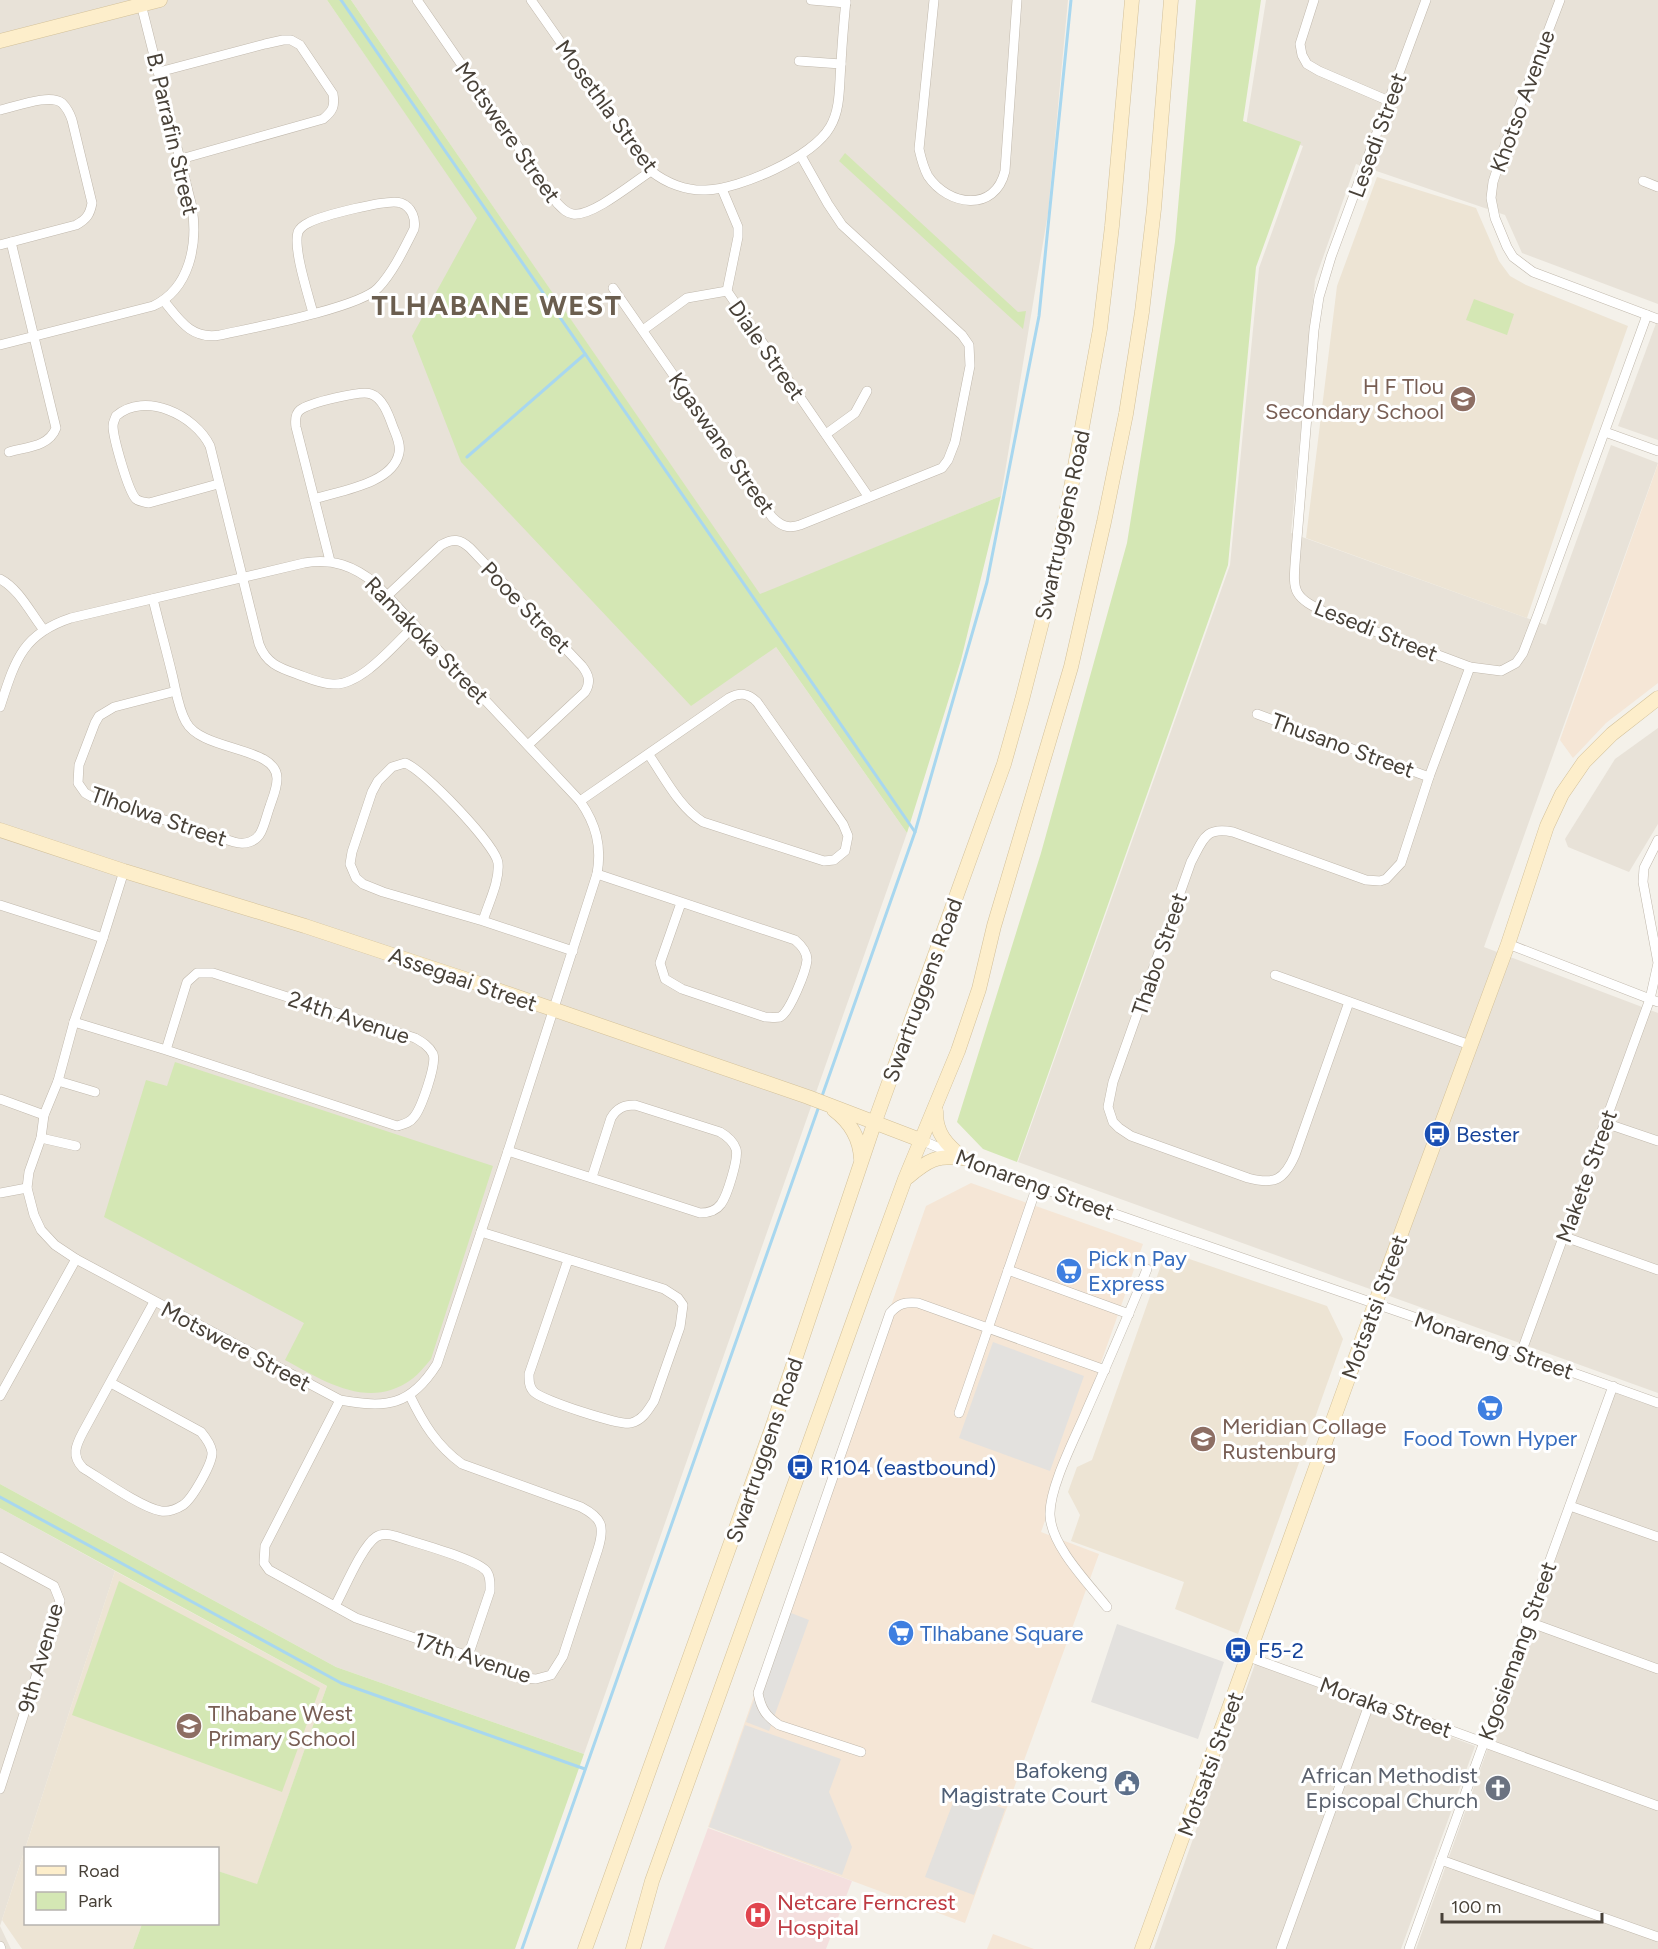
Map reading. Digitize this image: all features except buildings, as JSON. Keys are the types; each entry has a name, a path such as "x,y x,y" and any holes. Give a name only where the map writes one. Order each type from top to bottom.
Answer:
{"main road":[{"path":"0,40 141,2 160,0"},
{"name":"Swartruggens Road","path":"585,1949 749,1493 874,1124 1004,764 1052,583 1084,425 1100,329 1112,226 1132,0"},
{"name":"Swartruggens Road","path":"633,1949 652,1881 800,1467 905,1179 923,1141 958,1051 979,989 994,926 1071,667 1126,414 1142,312 1154,210 1171,0"},
{"name":"Motsatsi Street","path":"1142,1949 1508,944 1547,826 1562,794 1584,762 1612,734 1658,698"},
{"name":"Assegaai Street","path":"0,830 124,871 305,926 554,1010 923,1141"},
{"path":"937,1103 936,1120 939,1132 948,1146 963,1158"},
{"path":"828,1106 841,1116 853,1131 859,1144 861,1158 859,1173"},
{"path":"905,1179 937,1157 963,1158"}],"street":[{"name":"Motswere Street","path":"417,0 564,211 573,214 584,213 651,171"},
{"name":"Mosethla Street","path":"531,0 651,171 661,179 690,189 722,189 801,156"},
{"path":"801,156 822,139 831,127 839,100 846,1 811,0"},
{"path":"934,0 919,149 923,166 936,184 947,194 969,201 988,197 997,191 1005,171 1017,0"},
{"path":"1314,0 1300,44 1307,64 1389,101"},
{"name":"Lesedi Street","path":"1426,0 1331,257 1320,297 1313,342 1295,586 1297,593 1307,604 1470,667 1501,671 1516,663 1523,653 1647,315"},
{"name":"Khotso Avenue","path":"1560,0 1493,182 1491,198 1495,218 1506,248 1513,257 1533,272 1658,319"},
{"name":"B. Parrafin Street","path":"141,2 192,207 195,239 183,277 164,301"},
{"path":"159,72 265,44 291,40 300,45 333,94 335,103 333,109 323,119 181,159"},
{"path":"799,61 841,64"},
{"path":"0,110 44,100 52,99 61,102 68,110 72,120 92,203 90,213 85,220 76,225 0,245"},
{"name":"Kgaswane Street","path":"613,288 779,524 793,528 942,468 955,442 971,355 969,345 962,335 842,225 801,156"},
{"path":"1642,181 1658,187"},
{"name":"Diale Street","path":"722,189 738,226 738,237 727,291 868,496"},
{"path":"0,345 153,306 164,301 187,329 201,336 211,337 313,313 366,297 377,289 414,229 413,214 408,206 395,201 381,203 319,218 302,226 298,231 297,241 299,260 313,313"},
{"path":"9,452 43,443 54,435 56,428 11,242"},
{"path":"643,330 687,298 727,291"},
{"path":"826,434 855,413 867,391"},
{"path":"314,499 375,480 389,471 396,462 399,443 385,409 374,395 365,392 318,402 297,414 296,427 314,499 330,561"},
{"path":"218,484 149,503 135,498 128,484 119,453 113,427 116,416 127,410 151,406 165,409 182,417 205,436 210,446 241,578 262,653 277,667 325,683 342,683 360,676 414,626"},
{"path":"1605,432 1658,451"},
{"name":"Pooe Street","path":"387,596 441,545 458,540 470,548 582,666 588,674 589,681 585,692 528,745"},
{"name":"Ramakoka Street","path":"0,707 18,658 26,646 43,629 71,618 304,563 330,561 343,564 365,575 528,745 580,801 589,814 598,837 600,861 554,1010"},
{"path":"0,579 8,583 17,593 43,629"},
{"name":"Tlholwa Street","path":"153,599 176,691 186,722 192,731 225,747 264,759 275,769 278,777 276,788 262,831 252,842 240,844 92,797 85,793 78,783 80,765 94,723 99,716 114,707 176,691"},
{"name":"Thabo Street","path":"1349,1002 1295,1155 1289,1168 1274,1181 1265,1183 1248,1178 1131,1136 1113,1122 1108,1107 1113,1082 1191,862 1203,839 1215,831 1233,832 1366,880 1380,881 1390,876 1401,863 1429,777 1470,667"},
{"path":"580,801 735,695 741,694 752,697 843,824 848,836 845,852 834,860 824,861 703,822 691,815 682,804 649,755"},
{"name":"Thusano Street","path":"1257,714 1429,777"},
{"path":"483,921 498,871 495,853 482,834 419,771 405,763 392,767 378,782 356,837 350,864 356,878 363,884 383,892 483,921 573,951"},
{"name":"Makete Street","path":"1521,1353 1605,1123 1654,1001 1658,963 1643,882 1644,868 1658,840"},
{"name":"Motswere Street","path":"124,871 104,938 74,1022 58,1081 44,1115 41,1138 33,1156 27,1188 34,1215 41,1230 55,1245 76,1259 340,1401 369,1405 396,1402 410,1396"},
{"path":"597,874 787,937 801,945 807,959 805,968 786,1012 779,1017 765,1017 682,989 665,979 660,963 681,903"},
{"path":"0,905 104,938"},
{"path":"1508,944 1654,1001"},
{"name":"24th Avenue","path":"74,1022 397,1126 415,1117 421,1106 434,1062 433,1054 428,1047 415,1038 241,981 205,972 197,973 187,982 166,1050"},
{"path":"1275,975 1470,1045"},
{"path":"410,1396 429,1377 437,1364 554,1010"},
{"path":"58,1081 95,1092"},
{"path":"0,1099 44,1115"},
{"path":"508,1151 693,1212 708,1213 724,1198 737,1155 735,1148 720,1132 635,1105 627,1105 615,1112 611,1118 592,1177"},
{"path":"1605,1123 1658,1141"},
{"path":"41,1138 76,1146"},
{"name":"Monareng Street","path":"923,1141 1036,1186 1521,1353 1658,1403"},
{"path":"959,1413 1036,1186"},
{"path":"0,1193 27,1188"},
{"path":"481,1232 664,1289 678,1298 683,1305 680,1327 654,1401 643,1417 630,1424 598,1417 540,1396 530,1385 529,1374 568,1260"},
{"path":"1565,1237 1658,1270"},
{"path":"0,1396 76,1259"},
{"path":"1107,1608 1065,1554 1054,1531 1050,1515 1053,1492 1147,1269"},
{"path":"1008,1270 1129,1314"},
{"path":"111,1383 201,1432 209,1443 212,1452 211,1461 189,1499 182,1506 162,1511 147,1506 83,1468 77,1461 75,1453 77,1443 154,1302"},
{"path":"861,1752 779,1725 767,1717 760,1706 758,1693 890,1313 897,1305 906,1302 918,1303 1105,1370"},
{"name":"Kgosiemang Street","path":"1409,1949 1613,1386"},
{"name":"17th Avenue","path":"340,1401 265,1546 264,1563 269,1570 356,1617 525,1678 536,1679 551,1675 563,1656 598,1550 602,1535 600,1522 594,1514 581,1507 462,1464 445,1451 434,1438 410,1396"},
{"path":"1570,1506 1658,1537"},
{"path":"335,1606 364,1550 378,1536 386,1534 395,1536 474,1562 488,1573 490,1591 468,1656"},
{"name":"9th Avenue","path":"0,1557 54,1587 60,1601 0,1789"},
{"path":"1526,1621 1658,1669"},
{"name":"Moraka Street","path":"1248,1657 1658,1806"},
{"path":"1281,1949 1370,1702"},
{"path":"1442,1860 1658,1938"}],"shaded area":[{"path":"0,0 327,0 478,218 413,336 776,647 907,833 584,1754 336,1667 0,1484"},
{"path":"351,0 1068,0 1048,213 1001,496 760,595"},
{"path":"1266,0 1658,0 1658,304 1522,253 1505,215 1356,164 1315,280 1291,533 1546,625 1611,445 1658,463 1484,947 1658,1013 1658,1393 1018,1162 1230,565 1259,268 1303,146 1246,126"},
{"name":"H F Tlou Secondary School","path":"1377,177 1476,208 1499,261 1510,276 1526,285 1628,326 1527,618 1306,538 1337,286"},
{"path":"1658,318 1658,440 1618,426"},
{"path":"1658,464 1658,683 1606,723 1573,758 1560,740"},
{"path":"1658,728 1658,824 1629,872 1568,847 1565,839 1615,759"},
{"path":"971,1183 1143,1244 1041,1532 1099,1554 965,1923 708,1827 926,1206"},
{"name":"Meridian Collage Rustenburg","path":"1166,1251 1327,1306 1343,1339 1238,1634 1175,1609 1184,1582 1071,1541 1080,1515 1068,1492 1077,1467 1092,1460"},
{"path":"993,1342 1084,1376 1050,1471 959,1438"},
{"path":"1615,1393 1658,1408 1658,1949 1416,1949"},
{"path":"0,1508 115,1571 0,1926"},
{"name":"Tlhabane West Primary School","path":"115,1571 327,1686 257,1885 219,1871 219,1847 26,1847"},
{"path":"786,1611 809,1620 769,1731 746,1722"},
{"path":"1117,1624 1224,1662 1198,1739 1091,1702"},
{"path":"1255,1664 1475,1746 1401,1949 1154,1949"},
{"path":"745,1725 841,1759 829,1792 852,1847 842,1875 709,1827"},
{"path":"957,1792 1005,1809 974,1895 925,1877"},
{"name":"Netcare Ferncrest Hospital","path":"708,1828 852,1881 826,1949 664,1949"},
{"name":"Tlhabane West Primary School","path":"24,1852 24,1925 142,1925 133,1949 22,1949 2,1920"},
{"path":"0,1926 11,1949 0,1949"},
{"path":"993,1934 1034,1949 987,1949"}],"green space":[{"path":"327,0 351,0 760,594 1001,496 961,660 907,833 776,647 691,706 461,462 412,336 477,218"},
{"path":"1196,0 1261,0 1243,121 1301,142 1256,267 1228,565 1017,1162 983,1149 957,1122 1041,853 1127,543 1175,242"},
{"path":"845,153 1018,312 1026,311 1023,329 839,161"},
{"path":"1474,299 1514,314 1507,335 1466,320"},
{"path":"175,1062 493,1166 431,1359 412,1379 396,1388 363,1393 331,1384 315,1376 285,1360 304,1323 104,1217 146,1080 167,1086"},
{"path":"0,1484 336,1667 584,1754 515,1949 133,1949 142,1925 219,1925 219,1871 257,1884 327,1686 0,1508"},
{"path":"119,1581 320,1688 282,1792 72,1715"}],"waterway":[{"path":"341,0 915,832"},
{"path":"821,1099 915,832 987,582 1039,316 1071,0"},
{"path":"467,457 585,354"},
{"path":"522,1949 819,1106"},
{"path":"0,1497 341,1683 585,1769"}],"place":[{"name":"H F Tlou Secondary School","path":"1463,399"},
{"name":"Bester","path":"1437,1134"},
{"name":"Pick n Pay Express","path":"1069,1271"},
{"name":"Food Town Hyper","path":"1490,1408"},
{"name":"Meridian Collage Rustenburg","path":"1203,1439"},
{"name":"R104 (eastbound)","path":"800,1467"},
{"name":"Tlhabane Square","path":"901,1633"},
{"name":"F5-2","path":"1238,1650"},
{"name":"Tlhabane West Primary School","path":"189,1726"},
{"name":"Bafokeng Magistrate Court","path":"1127,1783"},
{"name":"African Methodist Episcopal Church","path":"1498,1788"},
{"name":"Netcare Ferncrest Hospital","path":"758,1915"}],"district":[{"name":"TLHABANE WEST","path":"497,305"}]}
